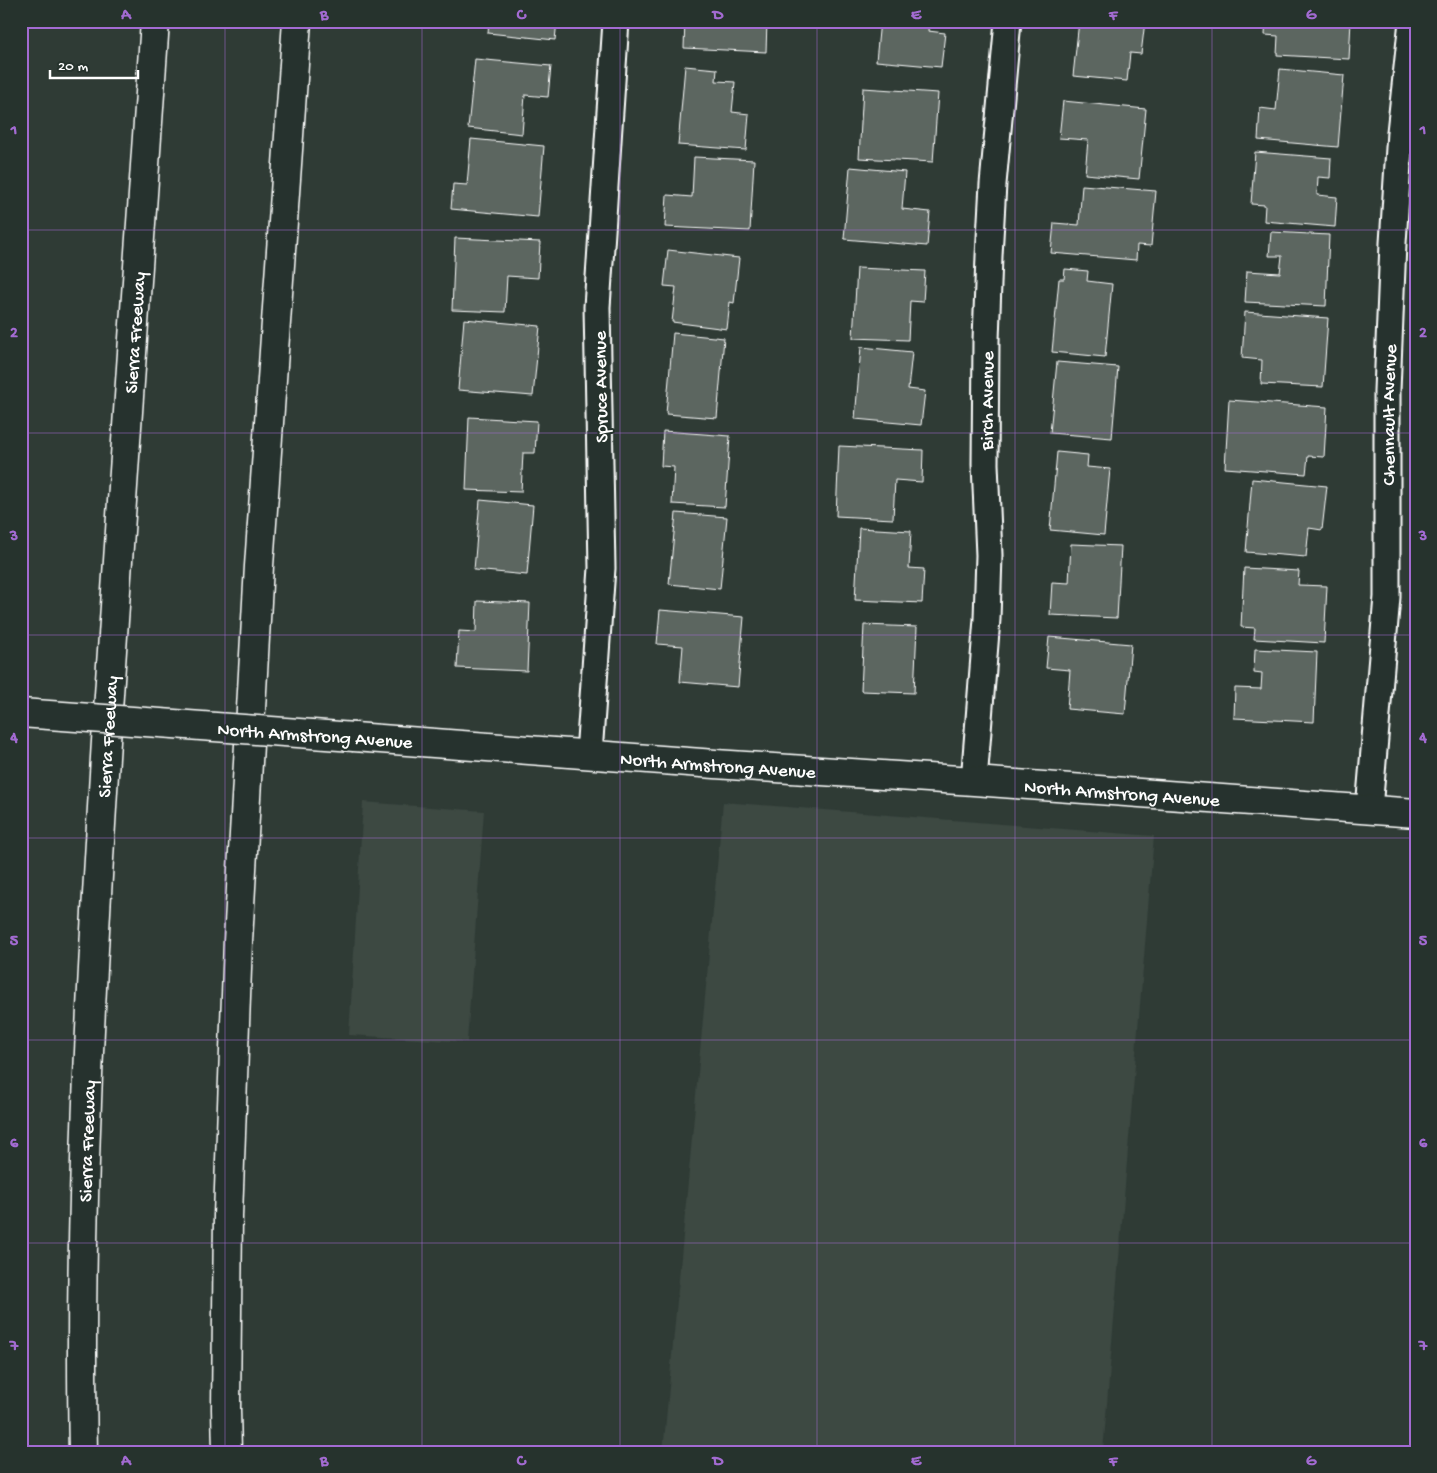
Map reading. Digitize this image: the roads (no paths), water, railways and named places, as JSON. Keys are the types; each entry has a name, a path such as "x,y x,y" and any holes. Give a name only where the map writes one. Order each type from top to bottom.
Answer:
{"main road":[{"name":"Sierra Freeway","path":"83,1452 83,1226 94,929 155,21"},
{"path":"227,1452 228,1216 238,942 259,566 298,21"},
{"name":"North Armstrong Avenue","path":"21,713 1416,813"}],"street":[{"name":"Spruce Avenue","path":"589,754 602,568 597,306 616,21"},
{"name":"Birch Avenue","path":"974,781 989,573 985,464 989,256 993,184 1008,21"},
{"name":"Chennault Avenue","path":"1369,810 1388,597 1387,391 1392,261 1401,123 1412,21"}]}
